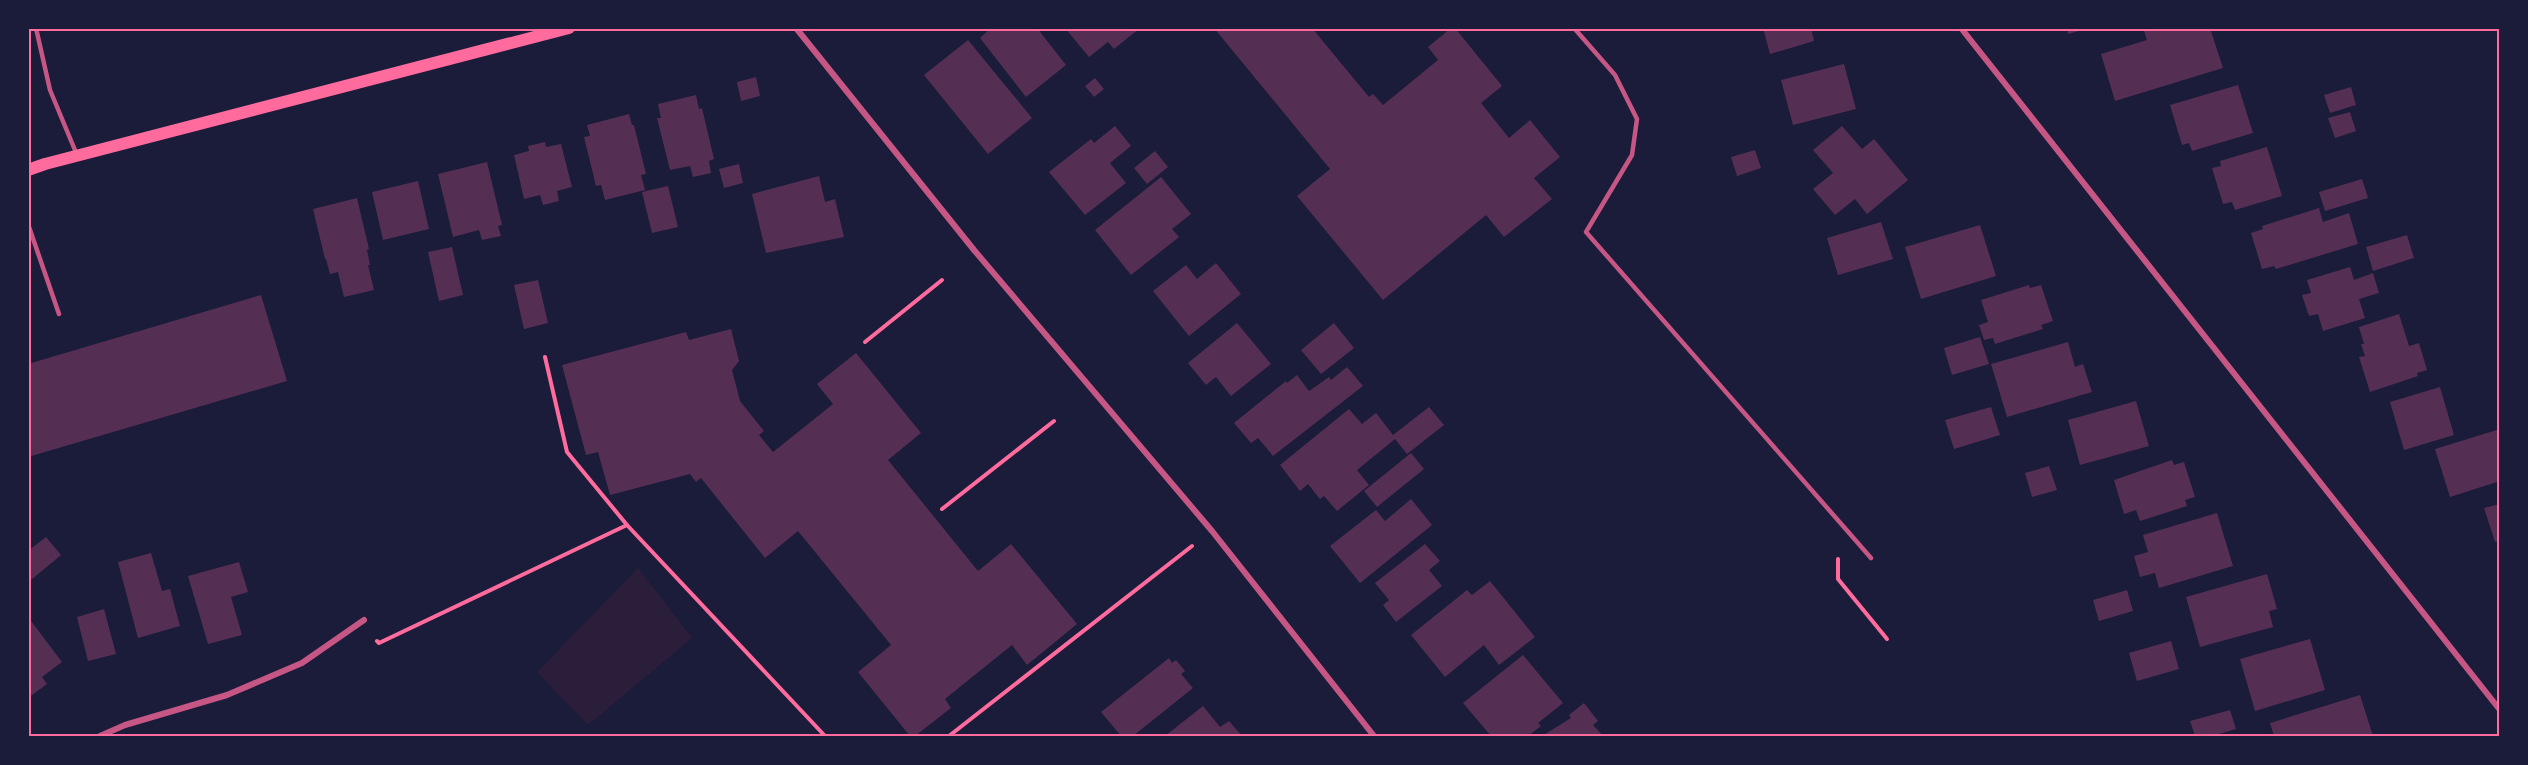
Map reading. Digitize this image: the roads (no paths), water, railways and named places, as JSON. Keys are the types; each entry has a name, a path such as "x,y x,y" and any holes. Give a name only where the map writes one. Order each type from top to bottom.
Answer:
{"main road":[{"path":"28,170 77,155 569,28"}],"street":[{"path":"795,28 974,250 1212,531 1374,736"},
{"path":"1961,28 2499,710"},
{"path":"100,736 124,725 226,695 302,663 364,620"}],"lane":[{"path":"36,28 50,90 77,155"},
{"path":"1574,28 1615,75 1637,119 1632,155 1586,232 1871,558"},
{"path":"28,224 59,314"}]}
